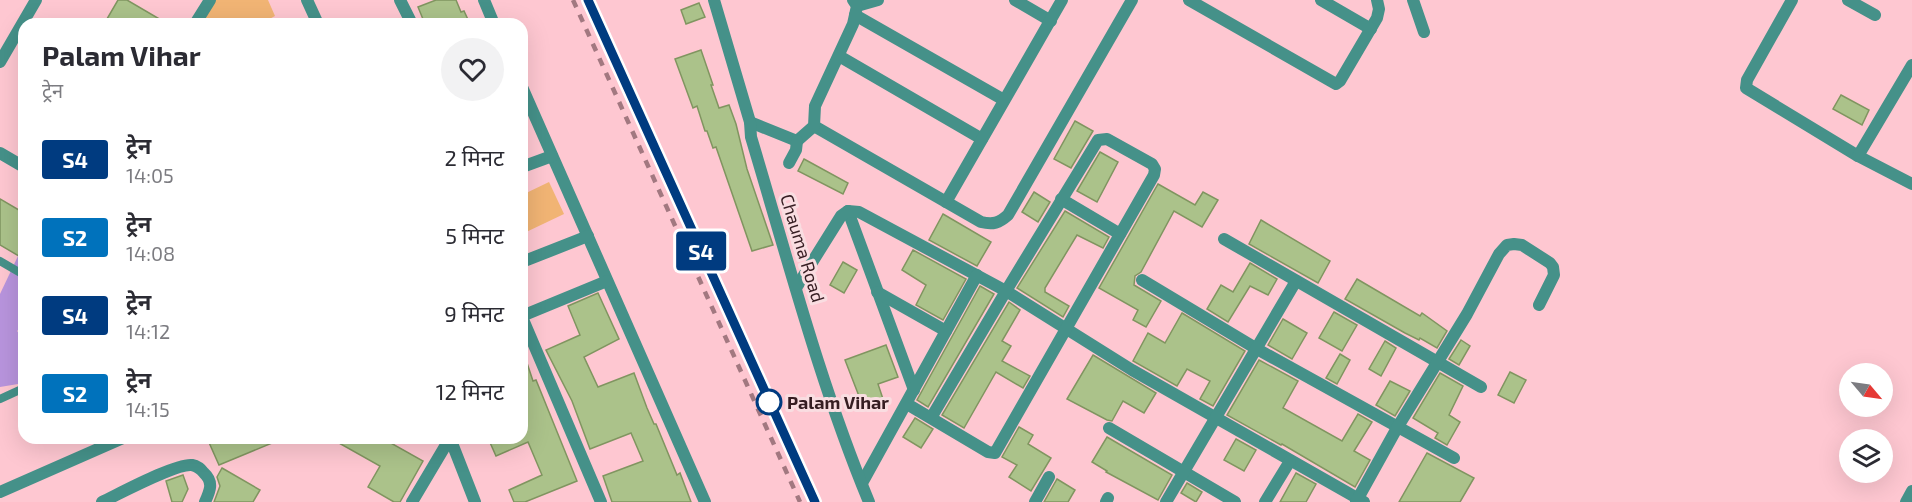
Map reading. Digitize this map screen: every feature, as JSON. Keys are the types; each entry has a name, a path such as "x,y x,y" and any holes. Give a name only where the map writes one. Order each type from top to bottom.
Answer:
{"street":[{"path":"26,18 36,0"},
{"path":"199,18 210,0"},
{"path":"307,0 315,18"},
{"path":"400,0 409,18"},
{"path":"484,0 492,18"},
{"name":"Chauma Road","path":"714,0 750,122 751,138 796,288 869,502"},
{"path":"855,7 878,0"},
{"path":"1015,0 1051,21"},
{"path":"946,202 1062,0"},
{"path":"814,126 981,222 989,224 1000,222 1008,215 1132,0"},
{"path":"1189,0 1336,84 1371,29 1379,9 1377,0"},
{"path":"1321,0 1371,29"},
{"path":"1413,0 1424,32"},
{"path":"1792,0 1747,80 1746,88 1858,156 1912,184"},
{"path":"1848,0 1875,15"},
{"path":"789,163 796,150 797,141 814,126 815,106 853,24 855,7"},
{"path":"855,7 1004,100"},
{"path":"0,62 18,31"},
{"path":"839,56 982,139"},
{"path":"1858,156 1912,65"},
{"path":"528,101 705,502"},
{"path":"750,122 797,141"},
{"path":"907,404 988,452 995,453 1154,175 1155,169 1152,164 1107,139 1098,140 932,418"},
{"path":"0,153 18,164"},
{"path":"528,165 552,156"},
{"path":"1061,199 1120,234"},
{"path":"796,288 841,216 848,211"},
{"path":"848,211 870,217 1006,291 1132,370 1360,501 1397,429 1467,314 1499,254 1507,245 1522,245 1553,267 1554,275 1539,305"},
{"path":"848,211 914,390"},
{"path":"528,260 588,236"},
{"path":"1224,239 1481,387"},
{"path":"862,483 977,275"},
{"path":"1142,280 1397,429 1454,458"},
{"path":"528,314 607,281"},
{"path":"1166,502 1296,281"},
{"path":"877,292 946,332"},
{"path":"528,331 601,502"},
{"path":"1109,428 1235,502"},
{"path":"0,492 109,444"},
{"path":"412,502 446,444"},
{"path":"452,444 475,502"},
{"path":"1265,502 1290,461"},
{"path":"102,502 174,469 193,465 209,477 211,489 205,502"},
{"path":"1035,502 1049,477"},
{"path":"1906,502 1912,492"}],"lane":[{"path":"0,261 18,272"},
{"path":"0,399 18,391"}],"shaded area":[{"path":"213,0 268,0 275,16 271,18 202,18"},
{"path":"549,182 564,214 528,231 528,192"},
{"path":"18,256 18,384 0,387 0,294"}],"building":[{"path":"118,0 127,0 158,18 108,18"},
{"path":"436,0 456,0 461,12 464,11 467,18 423,18 418,7"},
{"path":"699,3 705,17 686,24 681,10"},
{"path":"701,50 719,108 729,105 747,169 773,245 752,251 716,147 713,148 707,131 705,131 697,106 693,108 675,59"},
{"path":"1841,95 1869,110 1862,125 1833,109"},
{"path":"1075,121 1093,131 1071,168 1054,159"},
{"path":"1100,152 1118,162 1097,202 1077,191"},
{"path":"804,159 848,183 843,194 798,171"},
{"path":"1158,184 1195,205 1203,192 1218,200 1202,227 1174,211 1141,272 1135,276 1134,285 1161,301 1146,327 1133,320 1138,310 1099,288"},
{"path":"1034,192 1050,202 1038,222 1022,212"},
{"path":"0,199 18,210 18,256 0,245"},
{"path":"1065,211 1109,237 1103,248 1077,235 1045,288 1045,292 1069,306 1063,317 1017,288"},
{"path":"943,214 991,242 977,266 929,240"},
{"path":"1261,220 1330,261 1318,283 1249,244"},
{"path":"913,250 966,279 943,320 916,305 926,285 902,270"},
{"path":"843,262 857,270 844,293 830,285"},
{"path":"1250,263 1277,279 1268,295 1250,286 1228,322 1207,309 1221,285 1233,292"},
{"path":"1357,279 1420,316 1422,313 1447,331 1437,348 1420,338 1419,340 1405,333 1345,299"},
{"path":"980,286 994,294 928,407 917,400"},
{"path":"598,293 619,339 584,357 598,387 634,373 654,424 656,424 677,475 680,473 691,502 612,502 603,476 643,461 631,433 590,449 572,401 546,350 580,335 568,306"},
{"path":"1009,302 1020,310 1002,341 1011,346 1002,361 1030,376 1023,388 996,372 964,428 942,415"},
{"path":"1334,312 1357,325 1342,351 1319,338"},
{"path":"1182,313 1245,351 1213,406 1200,399 1210,381 1187,369 1177,386 1133,361 1148,333 1165,343"},
{"path":"1283,319 1307,333 1292,359 1268,345"},
{"path":"1461,340 1470,346 1459,365 1449,359"},
{"path":"1385,341 1396,348 1381,376 1369,369"},
{"path":"886,345 898,377 878,384 884,402 864,409 845,360"},
{"path":"1340,354 1350,360 1337,384 1326,378"},
{"path":"1093,355 1156,393 1144,413 1123,401 1112,421 1067,399"},
{"path":"1259,360 1298,381 1283,408 1342,441 1358,414 1372,422 1354,451 1370,460 1355,487 1227,415"},
{"path":"528,366 533,381 536,380 577,481 525,502 514,502 509,490 542,475 528,442"},
{"path":"1510,372 1526,380 1514,403 1498,395"},
{"path":"1440,373 1463,386 1449,415 1460,422 1447,445 1435,438 1438,433 1413,418"},
{"path":"1390,381 1410,391 1395,416 1376,405"},
{"path":"915,418 933,429 921,448 903,437"},
{"path":"1019,427 1033,435 1028,444 1051,458 1031,491 1009,477 1017,465 1002,457"},
{"path":"1107,437 1172,475 1158,500 1092,462"},
{"path":"1236,439 1256,450 1244,471 1224,460"},
{"path":"210,444 270,444 219,465"},
{"path":"341,444 393,444 423,461 400,502 394,502 368,487 380,466"},
{"path":"491,444 523,444 496,456"},
{"path":"1427,453 1474,478 1460,502 1399,502"},
{"path":"222,468 260,490 253,502 214,502 220,486 217,477"},
{"path":"1296,473 1316,484 1306,502 1280,502"},
{"path":"183,475 188,489 182,502 172,502 166,481"},
{"path":"1057,479 1075,490 1068,502 1044,502"},
{"path":"1187,483 1202,492 1196,502 1181,493"}],"railway":[{"path":"573,0 800,502"},
{"path":"588,0 815,502"}],"train":[{"name":"S4","path":"588,0 815,502"}],"place":[{"name":"Palam Vihar","path":"769,402"}]}
